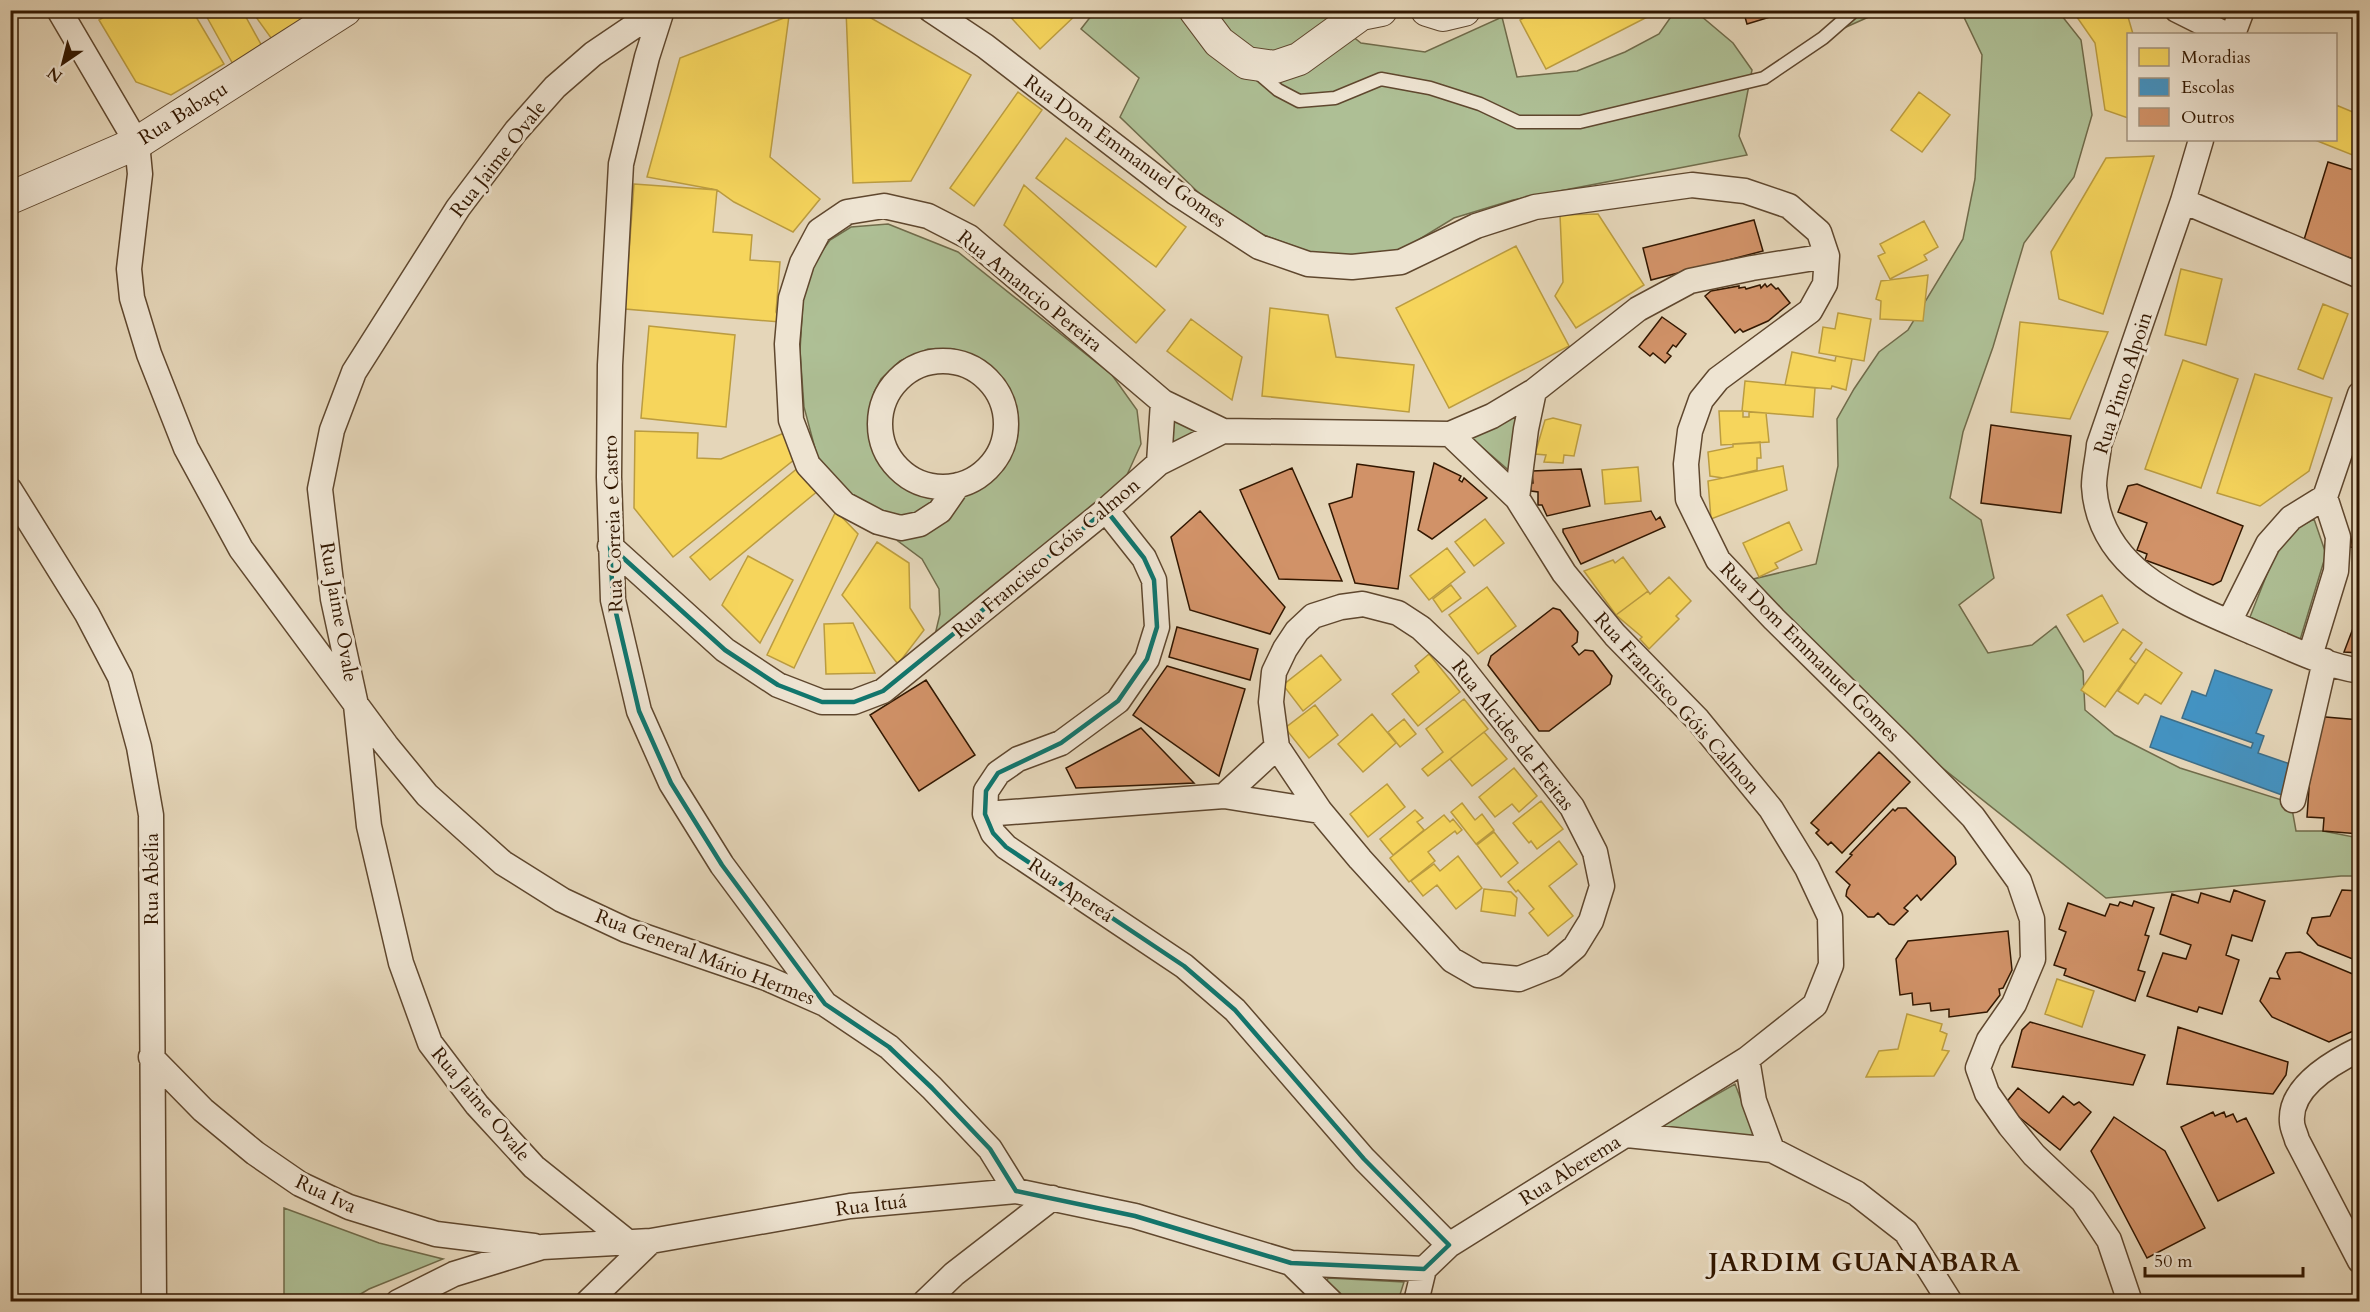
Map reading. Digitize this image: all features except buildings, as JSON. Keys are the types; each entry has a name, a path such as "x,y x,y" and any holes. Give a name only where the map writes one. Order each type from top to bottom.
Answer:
{"street":[{"path":"59,10 137,143"},
{"name":"Rua Babaçu","path":"10,198 137,143 345,10"},
{"name":"Rua Correia e Castro","path":"660,10 621,164 610,365 610,546 613,600 639,711 671,783 722,865 825,1004 889,1047 932,1088 990,1149 1016,1191"},
{"name":"Rua Jaime Ovale","path":"640,1242 534,1167 477,1105 430,1042 401,963 369,826 356,705 333,599 320,489 332,430 354,372 458,208 516,131 555,87 593,54 660,10"},
{"name":"Rua Dom Emmanuel Gomes","path":"931,10 985,46 1176,193 1259,247 1308,264 1352,267 1401,261 1476,226 1535,207 1692,185 1745,191 1789,206 1819,232 1827,256 1825,284 1810,311 1718,379 1701,400 1690,431 1686,464 1688,499 1718,560 1774,619 1973,817 2019,881 2032,919 2033,958 2014,1004 1989,1040 1977,1068 1987,1093 2010,1126 2034,1155 2084,1201 2109,1240 2130,1302"},
{"path":"1195,10 1219,42 1247,63 1275,67 1299,59 1364,12"},
{"path":"1427,10 1443,15 1464,10"},
{"path":"2177,10 2222,33"},
{"path":"2233,33 2242,10"},
{"name":"Rua Pinto Alpoin","path":"2201,141 2183,201 2099,445 2094,485 2099,516 2117,552 2145,578 2184,603 2318,659 2360,671"},
{"name":"Rua General Mário Hermes","path":"137,143 140,174 129,269 132,298 149,354 186,448 242,549 356,705 427,795 503,863 562,900 626,930 766,978 825,1004"},
{"path":"2183,201 2360,276"},
{"name":"Rua Amancio Pereira","path":"958,485 932,486 911,478 894,464 882,440 880,417 886,396 899,378 924,363 946,360 975,369 992,384 1005,410 1006,431 994,461 979,477 958,485 940,511 920,524 901,528 878,522 843,504 808,465 791,420 786,345 791,298 802,262 819,231 847,212 884,206 928,216 969,237 1163,402 1223,431"},
{"path":"1450,434 1491,416 1534,391 1638,309 1690,281 1827,256"},
{"path":"1517,498 1526,429 1534,391"},
{"path":"2293,800 2336,571 2338,537 2325,497 2360,394"},
{"path":"1159,463 1163,402"},
{"name":"Rua Francisco Góis Calmon","path":"610,546 725,650 778,685 822,702 854,702 883,691 1106,510 1159,463 1223,431 1450,434 1517,498 1564,573 1615,635 1698,720 1771,809 1807,868 1830,917 1831,965 1815,1005 1748,1059 1627,1135"},
{"name":"Rua Abélia","path":"10,489 87,614 120,677 139,747 151,815 154,1302"},
{"path":"2229,622 2268,544 2291,518 2325,497"},
{"path":"1106,510 1144,558 1154,580 1157,627 1147,659 1118,700 1061,743 1018,759 998,773 986,790 985,814 1224,796 1320,811"},
{"name":"Rua Alcides de Freitas","path":"1364,604 1398,613 1421,628 1460,665 1572,807 1595,852 1602,886 1591,921 1575,947 1554,965 1519,979 1478,975 1452,960 1360,859 1320,811 1277,747 1271,702 1274,672 1297,631 1313,616 1341,607 1364,604"},
{"path":"1224,796 1277,747"},
{"name":"Rua Apereá","path":"985,814 993,833 1006,847 1102,909 1184,966 1235,1010 1364,1159 1449,1245"},
{"path":"2360,1049 2306,1084 2295,1104 2292,1122 2297,1140 2360,1262"},
{"name":"Rua Iva","path":"151,1057 203,1110 255,1153 300,1184 349,1207 436,1234 542,1247"},
{"path":"1748,1059 1754,1101 1772,1150"},
{"name":"Rua Aberema","path":"1424,1269 1449,1245 1627,1135 1772,1150 1856,1192 1906,1232 1950,1302"},
{"name":"Rua Ituá","path":"398,1302 454,1274 542,1247 640,1242 850,1206 1016,1191 1135,1216 1291,1263 1331,1302"},
{"path":"925,1302 954,1274 1052,1198"},
{"path":"588,1302 640,1242"},
{"path":"1291,1263 1424,1269 1416,1302"}],"lane":[{"path":"1247,63 1278,90 1299,101 1335,98 1381,79 1480,104 1518,122 1580,122 1764,78 1823,38 1855,10"}],"highlighted area":[{"path":"1106,510 1144,558 1154,580 1157,627 1147,659 1118,701 1061,743 998,773 986,791 985,814 993,833 1006,847 1184,966 1235,1010 1364,1159 1449,1245 1424,1269 1291,1263 1135,1216 1016,1191 990,1149 932,1088 889,1047 825,1004 722,865 671,783 639,711 613,600 610,546 725,650 778,685 822,702 854,702 883,691"}],"green space":[{"path":"1095,11 1328,11 1342,28 1361,43 1425,52 1502,17 1517,77 1577,71 1625,52 1659,34 1675,11 1695,11 1733,43 1752,70 1739,136 1747,155 1513,200 1454,218 1387,259 1318,255 1256,232 1202,196 1120,117 1139,78 1081,29"},
{"path":"1830,11 1882,11 1844,28"},
{"path":"1961,11 2058,11 2081,40 2092,115 2074,177 2024,243 1993,347 1963,432 1950,498 1981,520 1994,578 1959,605 1988,653 2032,645 2056,626 2083,671 2085,710 2115,735 2180,768 2291,803 2296,831 2323,831 2359,838 2359,876 2106,898 1921,751 1745,581 1816,564 1838,466 1837,419 1879,352 1908,330 1963,239 1975,179 1982,55"},
{"path":"888,224 958,252 1112,375 1137,410 1141,444 1126,477 934,639 940,614 939,589 922,559 898,541 927,534 970,491 992,477 1008,457 1014,441 1016,416 1009,391 988,364 954,349 928,349 900,361 881,379 874,392 868,417 869,434 877,458 885,469 905,486 939,496 919,512 895,517 854,500 817,456 804,407 800,351 803,299 813,264 830,240 851,227"},
{"path":"1519,410 1513,474 1468,435"},
{"path":"1172,415 1207,434 1172,449"},
{"path":"2314,519 2326,554 2300,640 2250,617 2282,536"},
{"path":"1735,1084 1755,1136 1659,1127"},
{"path":"284,1208 379,1243 443,1259 369,1289 349,1301 284,1301"},
{"path":"1328,1278 1404,1282 1398,1301 1342,1301 1325,1287"}],"district":[{"name":"JARDIM GUANABARA","path":"1865,1262"}]}
